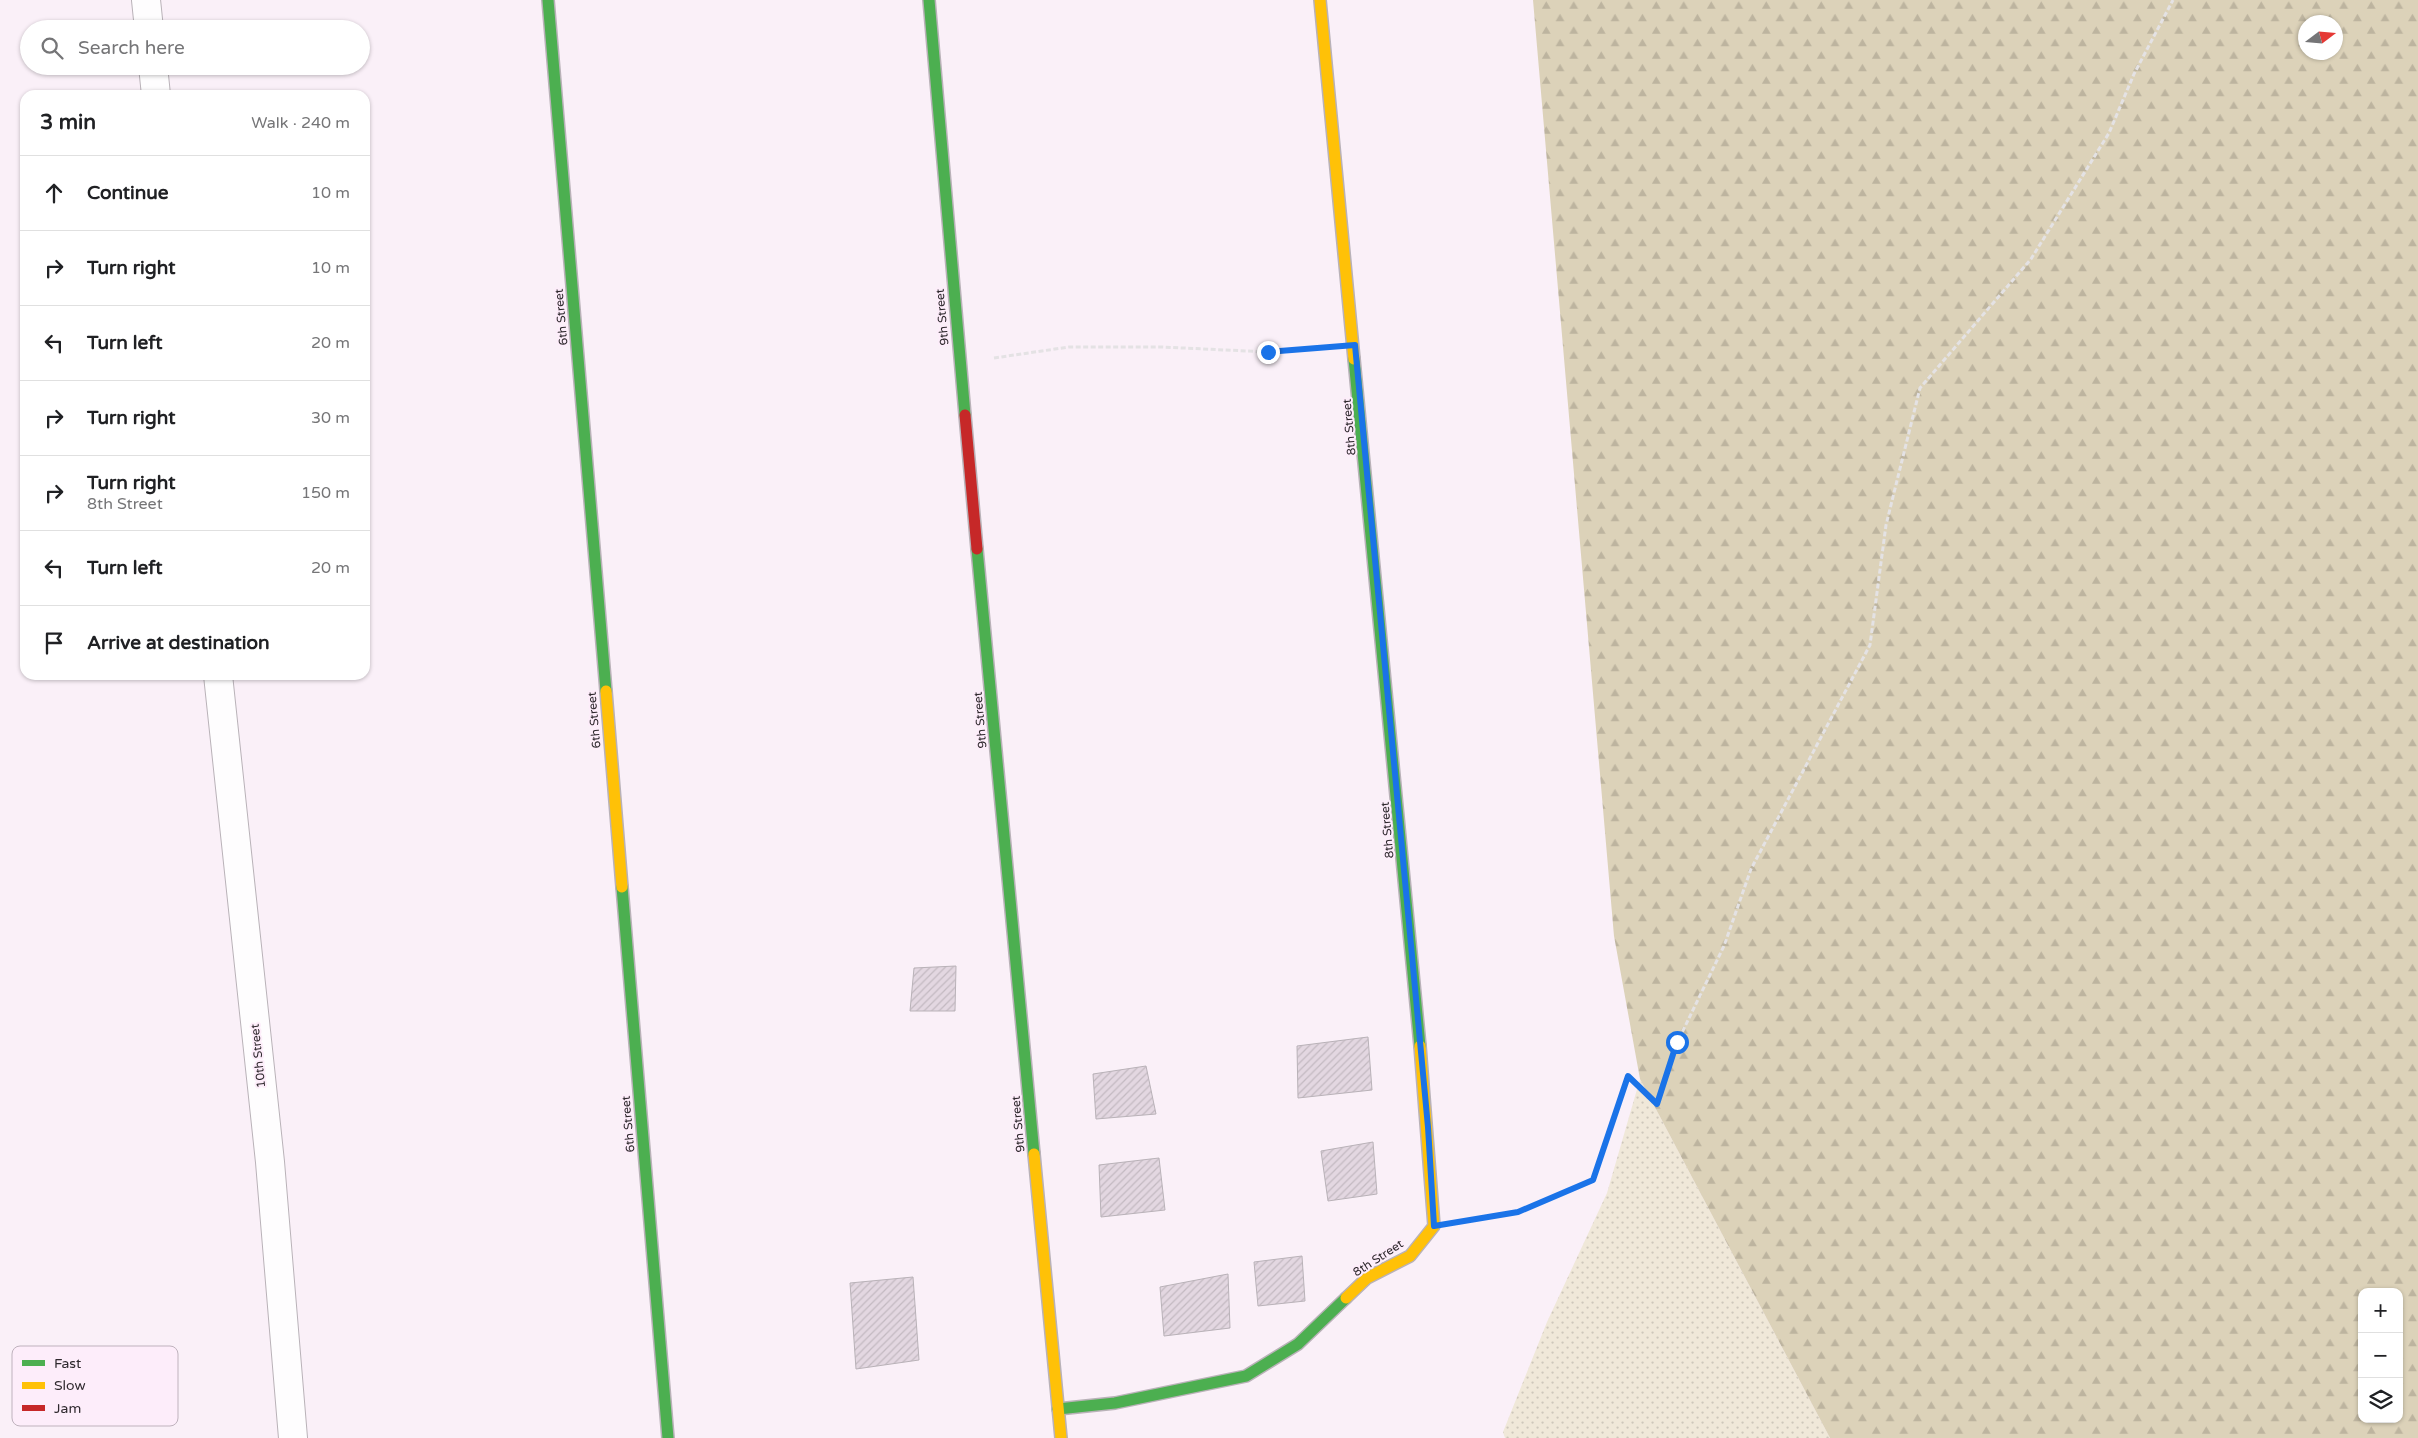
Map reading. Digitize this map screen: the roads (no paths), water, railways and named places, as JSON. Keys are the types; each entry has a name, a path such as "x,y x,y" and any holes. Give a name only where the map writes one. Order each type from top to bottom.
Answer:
{"street":[{"path":"146,0 148,20"},
{"name":"6th Street","path":"548,0 668,1438"},
{"name":"9th Street","path":"929,0 960,364 1060,1438"},
{"name":"8th Street","path":"1058,1409 1115,1403 1246,1376 1298,1344 1367,1278 1410,1256 1434,1226 1428,1117 1355,345 1320,0"},
{"path":"154,75 155,90"},
{"name":"10th Street","path":"219,680 270,1162 293,1438"}]}
